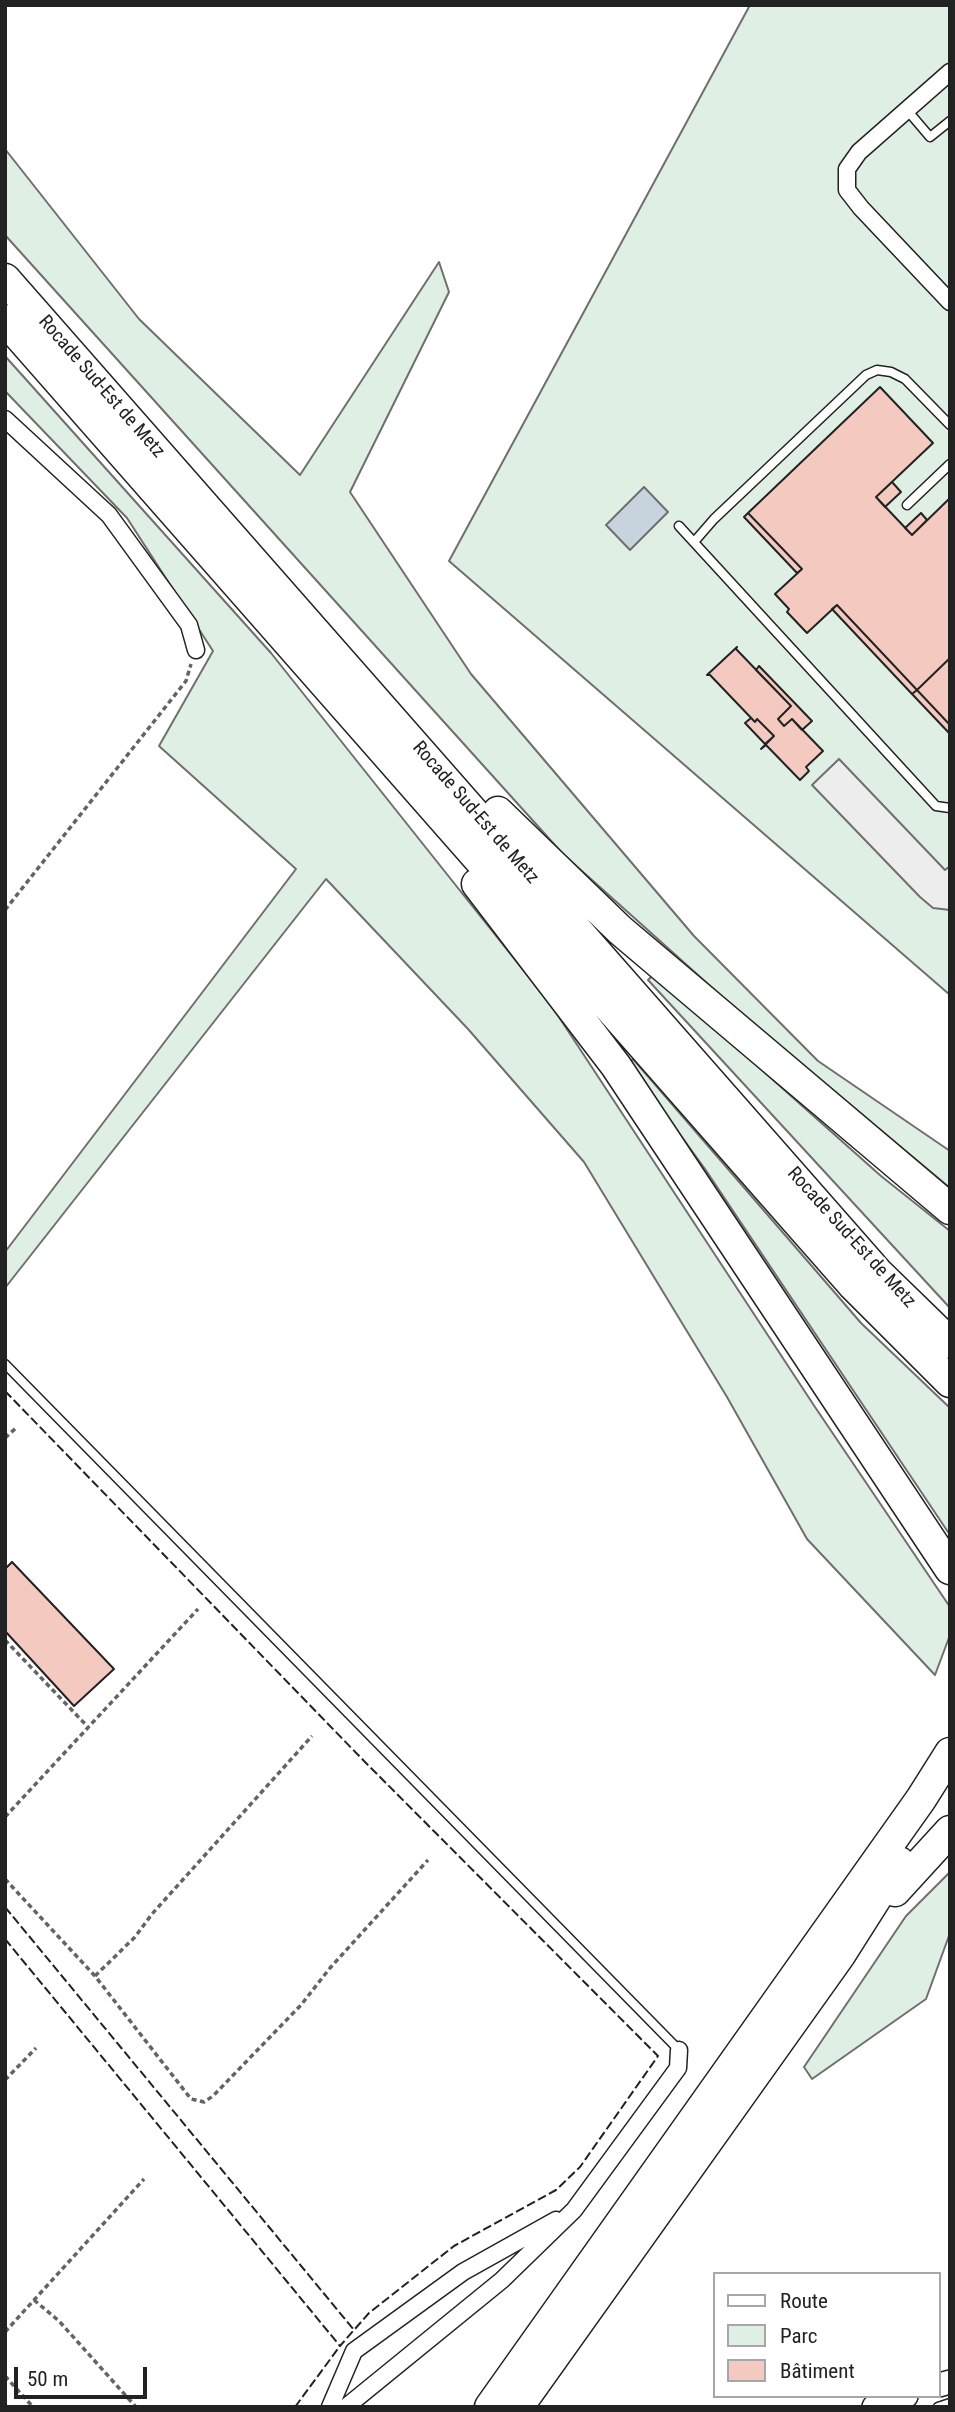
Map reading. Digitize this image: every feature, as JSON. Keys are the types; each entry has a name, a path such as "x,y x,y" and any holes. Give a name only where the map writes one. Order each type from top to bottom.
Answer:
{"highway":[{"name":"Rocade Sud-Est de Metz","path":"5,279 854,1286 950,1382"},
{"name":"Rocade Sud-Est de Metz","path":"5,320 332,670 877,1272 950,1343"},
{"path":"332,670 620,930 950,1209"},
{"path":"332,670 616,1066 950,1569"},
{"path":"490,2407 914,1810 950,1753"},
{"path":"518,2407 840,1955 919,1832 950,1790"},
{"path":"840,1955 950,1831"}],"street":[{"path":"950,72 859,152 847,169 847,190 950,302"},
{"path":"5,418 109,514 189,625 196,650"},
{"path":"346,2407 502,2280 574,2210 678,2068 679,2050"},
{"path":"330,2407 354,2351 463,2272 574,2210"},
{"path":"874,2407 900,2398"}],"lane":[{"path":"907,110 930,137 950,121"},
{"path":"694,542 714,519 856,385 877,370 891,372 905,379 950,425"},
{"path":"907,505 950,464"},
{"path":"678,526 936,806 950,808"},
{"path":"5,1364 679,2050"},
{"path":"938,2407 950,2403"}],"path":[{"path":"5,910 186,681 196,650"},
{"path":"5,1438 16,1428"},
{"path":"5,1817 198,1609"},
{"path":"5,1640 88,1728"},
{"path":"95,1976 135,1937 160,1904 312,1736"},
{"path":"5,1879 95,1976 191,2099 204,2102 213,2096 300,2005 428,1860"},
{"path":"5,2080 36,2048"},
{"path":"7,2330 144,2179"},
{"path":"34,2300 59,2321 136,2407"},
{"path":"5,2323 7,2330"},
{"path":"5,2376 33,2407"}],"green space":[{"path":"750,5 950,5 950,995 449,561"},
{"path":"5,149 139,319 300,475 439,262 449,292 350,492 471,674 694,936 818,1061 950,1151 950,1188 747,1019 563,854 5,235"},
{"path":"5,356 271,653 551,1005 950,1607 950,1635 935,1675 807,1539 727,1397 584,1162 468,1029 326,879 5,1288 5,1252 296,869 159,746 213,651 127,518 5,391"},
{"path":"654,974 881,1176 950,1231 950,1308 648,980"},
{"path":"633,1059 861,1323 950,1408 950,1535 705,1169 628,1063"},
{"path":"950,1872 950,1933 926,1999 812,2079 804,2067 906,1916"}],"shaded area":[{"path":"644,487 668,512 630,550 606,525"},
{"path":"839,759 945,870 950,866 950,910 933,908 920,897 812,785"}],"building":[{"path":"880,387 933,443 876,497 912,535 950,498 950,658 917,690 837,605 807,633 787,612 789,609 775,594 802,569 748,513"},
{"path":"892,482 901,492 885,507 876,497"},
{"path":"748,513 802,569 797,573 744,517"},
{"path":"921,513 927,520 912,535 905,528"},
{"path":"837,605 917,690 912,694 832,609"},
{"path":"737,647 791,706 778,719 784,726 792,719 823,751 806,767 809,771 800,780 766,745 761,749 774,736 757,719 755,722 707,675"},
{"path":"950,658 950,725 917,690"},
{"path":"759,666 812,721 802,730 792,719 784,726 778,719 791,706 756,670"},
{"path":"917,690 950,725 950,734 912,694"},
{"path":"751,718 755,722 757,719 774,736 765,744 745,723"},
{"path":"12,1562 114,1669 74,1706 5,1631 5,1569"}],"fence":[{"path":"5,1391 364,1761 658,2056 580,2167 556,2190 454,2246 369,2313 354,2330 5,1907"},
{"path":"5,1939 340,2346 354,2330"},
{"path":"295,2407 340,2346"}]}
